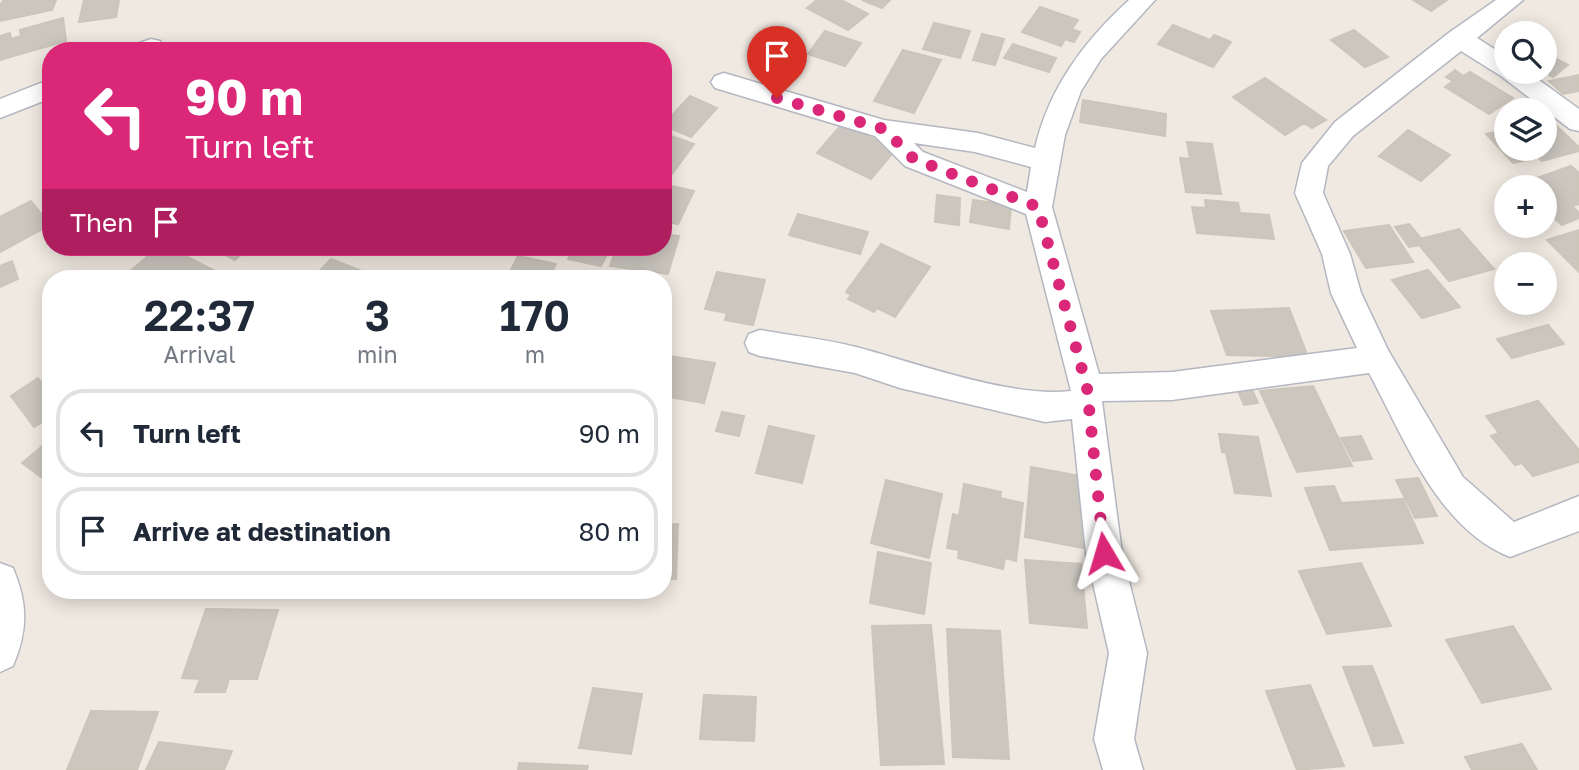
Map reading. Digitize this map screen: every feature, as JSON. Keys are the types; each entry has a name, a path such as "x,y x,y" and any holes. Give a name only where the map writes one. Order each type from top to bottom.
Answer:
{"street":[{"path":"1123,770 1114,739 1128,653 1104,553 1086,395 1038,207 1051,128 1077,69 1143,0"},
{"path":"1511,0 1344,130 1315,163 1309,192 1336,254 1346,293 1377,359 1451,488 1510,540 1560,523 1579,512"},
{"path":"1459,38 1494,61"},
{"path":"724,82 884,129 978,142 1006,153 1046,160"},
{"path":"1527,84 1579,122"},
{"path":"0,109 42,92"},
{"path":"884,129 914,159 1038,207"},
{"path":"760,344 831,355 900,375 1045,408 1086,395 1377,359"},
{"path":"0,580 8,630 0,653"}],"building":[{"path":"4,0 56,0 52,10 0,21 0,5"},
{"path":"84,0 119,0 116,17 79,22"},
{"path":"817,0 841,0 868,14 848,30 807,8"},
{"path":"862,0 890,0 882,8"},
{"path":"1413,0 1447,0 1431,11"},
{"path":"1040,7 1078,20 1072,29 1080,32 1074,42 1065,39 1061,46 1022,32"},
{"path":"63,18 66,41 42,42 42,48 0,60 0,36 10,33 11,39 21,36 20,30"},
{"path":"934,23 970,31 960,58 923,49"},
{"path":"1173,25 1210,40 1214,35 1231,42 1213,67 1158,44"},
{"path":"1354,30 1388,57 1365,67 1331,40"},
{"path":"825,31 861,43 845,66 808,54"},
{"path":"982,34 1004,39 995,65 973,60"},
{"path":"1013,44 1056,58 1049,72 1004,58"},
{"path":"903,50 941,60 914,113 874,101"},
{"path":"1557,59 1568,65 1557,74"},
{"path":"1455,70 1463,76 1470,72 1513,98 1494,98 1494,111 1489,114 1445,87 1453,81 1446,77"},
{"path":"1579,75 1579,91 1563,94 1552,84 1557,84 1557,79"},
{"path":"1265,78 1326,120 1312,128 1304,123 1285,135 1233,97"},
{"path":"690,96 717,108 691,137 672,129 672,115"},
{"path":"1083,100 1166,114 1165,136 1080,122"},
{"path":"842,124 896,149 871,179 817,153"},
{"path":"1557,126 1579,147 1579,151 1557,157"},
{"path":"1408,130 1450,155 1421,181 1379,156"},
{"path":"1494,132 1494,143 1486,134"},
{"path":"672,136 694,144 672,174"},
{"path":"1187,142 1212,144 1221,194 1186,192 1180,158 1190,159"},
{"path":"1571,166 1579,173 1579,204 1557,211 1557,175 1546,175"},
{"path":"672,186 694,191 678,224 672,223"},
{"path":"937,195 960,198 959,225 935,222"},
{"path":"973,200 1011,205 1009,229 970,222"},
{"path":"1205,200 1238,203 1240,213 1269,215 1274,239 1197,233 1192,207 1206,208"},
{"path":"31,201 42,215 42,229 0,252 0,217"},
{"path":"1573,207 1579,213 1579,218 1562,225 1557,220 1557,213"},
{"path":"798,214 868,232 860,254 789,235"},
{"path":"1409,224 1420,237 1414,238 1419,245 1409,247 1395,227"},
{"path":"1389,225 1413,262 1366,268 1344,231"},
{"path":"1459,229 1494,269 1449,281 1415,240"},
{"path":"1579,230 1579,272 1547,240"},
{"path":"672,235 679,236 669,270 610,266 614,256 672,256"},
{"path":"881,244 930,267 895,317 877,308 874,312 848,299 851,295 846,292"},
{"path":"148,256 186,256 213,270 132,270"},
{"path":"518,256 556,264 553,270 511,270"},
{"path":"570,256 606,256 601,266 568,259"},
{"path":"331,259 359,270 321,270"},
{"path":"12,261 18,279 0,287 0,266"},
{"path":"1428,270 1460,307 1422,318 1392,280"},
{"path":"717,272 765,280 753,325 725,320 727,313 705,309"},
{"path":"1289,308 1308,357 1227,355 1211,311"},
{"path":"1548,325 1564,344 1512,358 1497,339"},
{"path":"672,356 715,363 704,403 672,398"},
{"path":"38,378 42,383 42,422 34,427 11,396"},
{"path":"1249,383 1258,403 1244,405 1235,384"},
{"path":"1313,386 1352,466 1297,472 1260,391"},
{"path":"1538,401 1579,450 1579,462 1533,476 1522,463 1515,465 1491,436 1499,433 1486,416"},
{"path":"722,412 744,416 739,436 716,431"},
{"path":"769,426 814,436 802,483 756,473"},
{"path":"1219,434 1258,437 1271,496 1235,493"},
{"path":"1361,436 1372,459 1353,461 1341,438"},
{"path":"42,446 42,476 22,463"},
{"path":"1031,467 1086,477 1083,548 1025,537"},
{"path":"1418,478 1437,516 1415,518 1396,480"},
{"path":"886,480 942,494 929,558 871,543"},
{"path":"964,484 1001,492 1000,498 1023,503 1016,561 1005,558 1003,569 958,558 959,550 947,548 953,514 959,516"},
{"path":"1334,486 1341,503 1403,499 1423,543 1330,550 1305,488"},
{"path":"672,524 678,524 676,579 672,579"},
{"path":"878,552 931,563 924,614 870,603"},
{"path":"1025,560 1081,564 1087,628 1030,623"},
{"path":"1361,563 1391,626 1327,634 1299,571"},
{"path":"206,609 278,610 257,679 229,679 225,692 195,692 200,679 182,678"},
{"path":"931,625 944,764 881,765 872,626"},
{"path":"1513,626 1551,689 1482,703 1446,640"},
{"path":"947,629 1000,631 1009,759 953,757"},
{"path":"1372,666 1403,743 1374,746 1343,667"},
{"path":"1310,685 1344,766 1297,770 1266,691"},
{"path":"593,688 642,694 631,754 579,748"},
{"path":"704,695 756,697 754,741 700,739"},
{"path":"91,711 158,712 137,770 67,770"},
{"path":"159,742 232,751 224,770 146,770"},
{"path":"1522,744 1537,770 1472,770 1465,757"},
{"path":"519,763 588,766 587,770 518,770"}],"route":[{"path":"777,98 884,129 914,159 1038,207 1087,388 1086,403 1104,553"}]}
